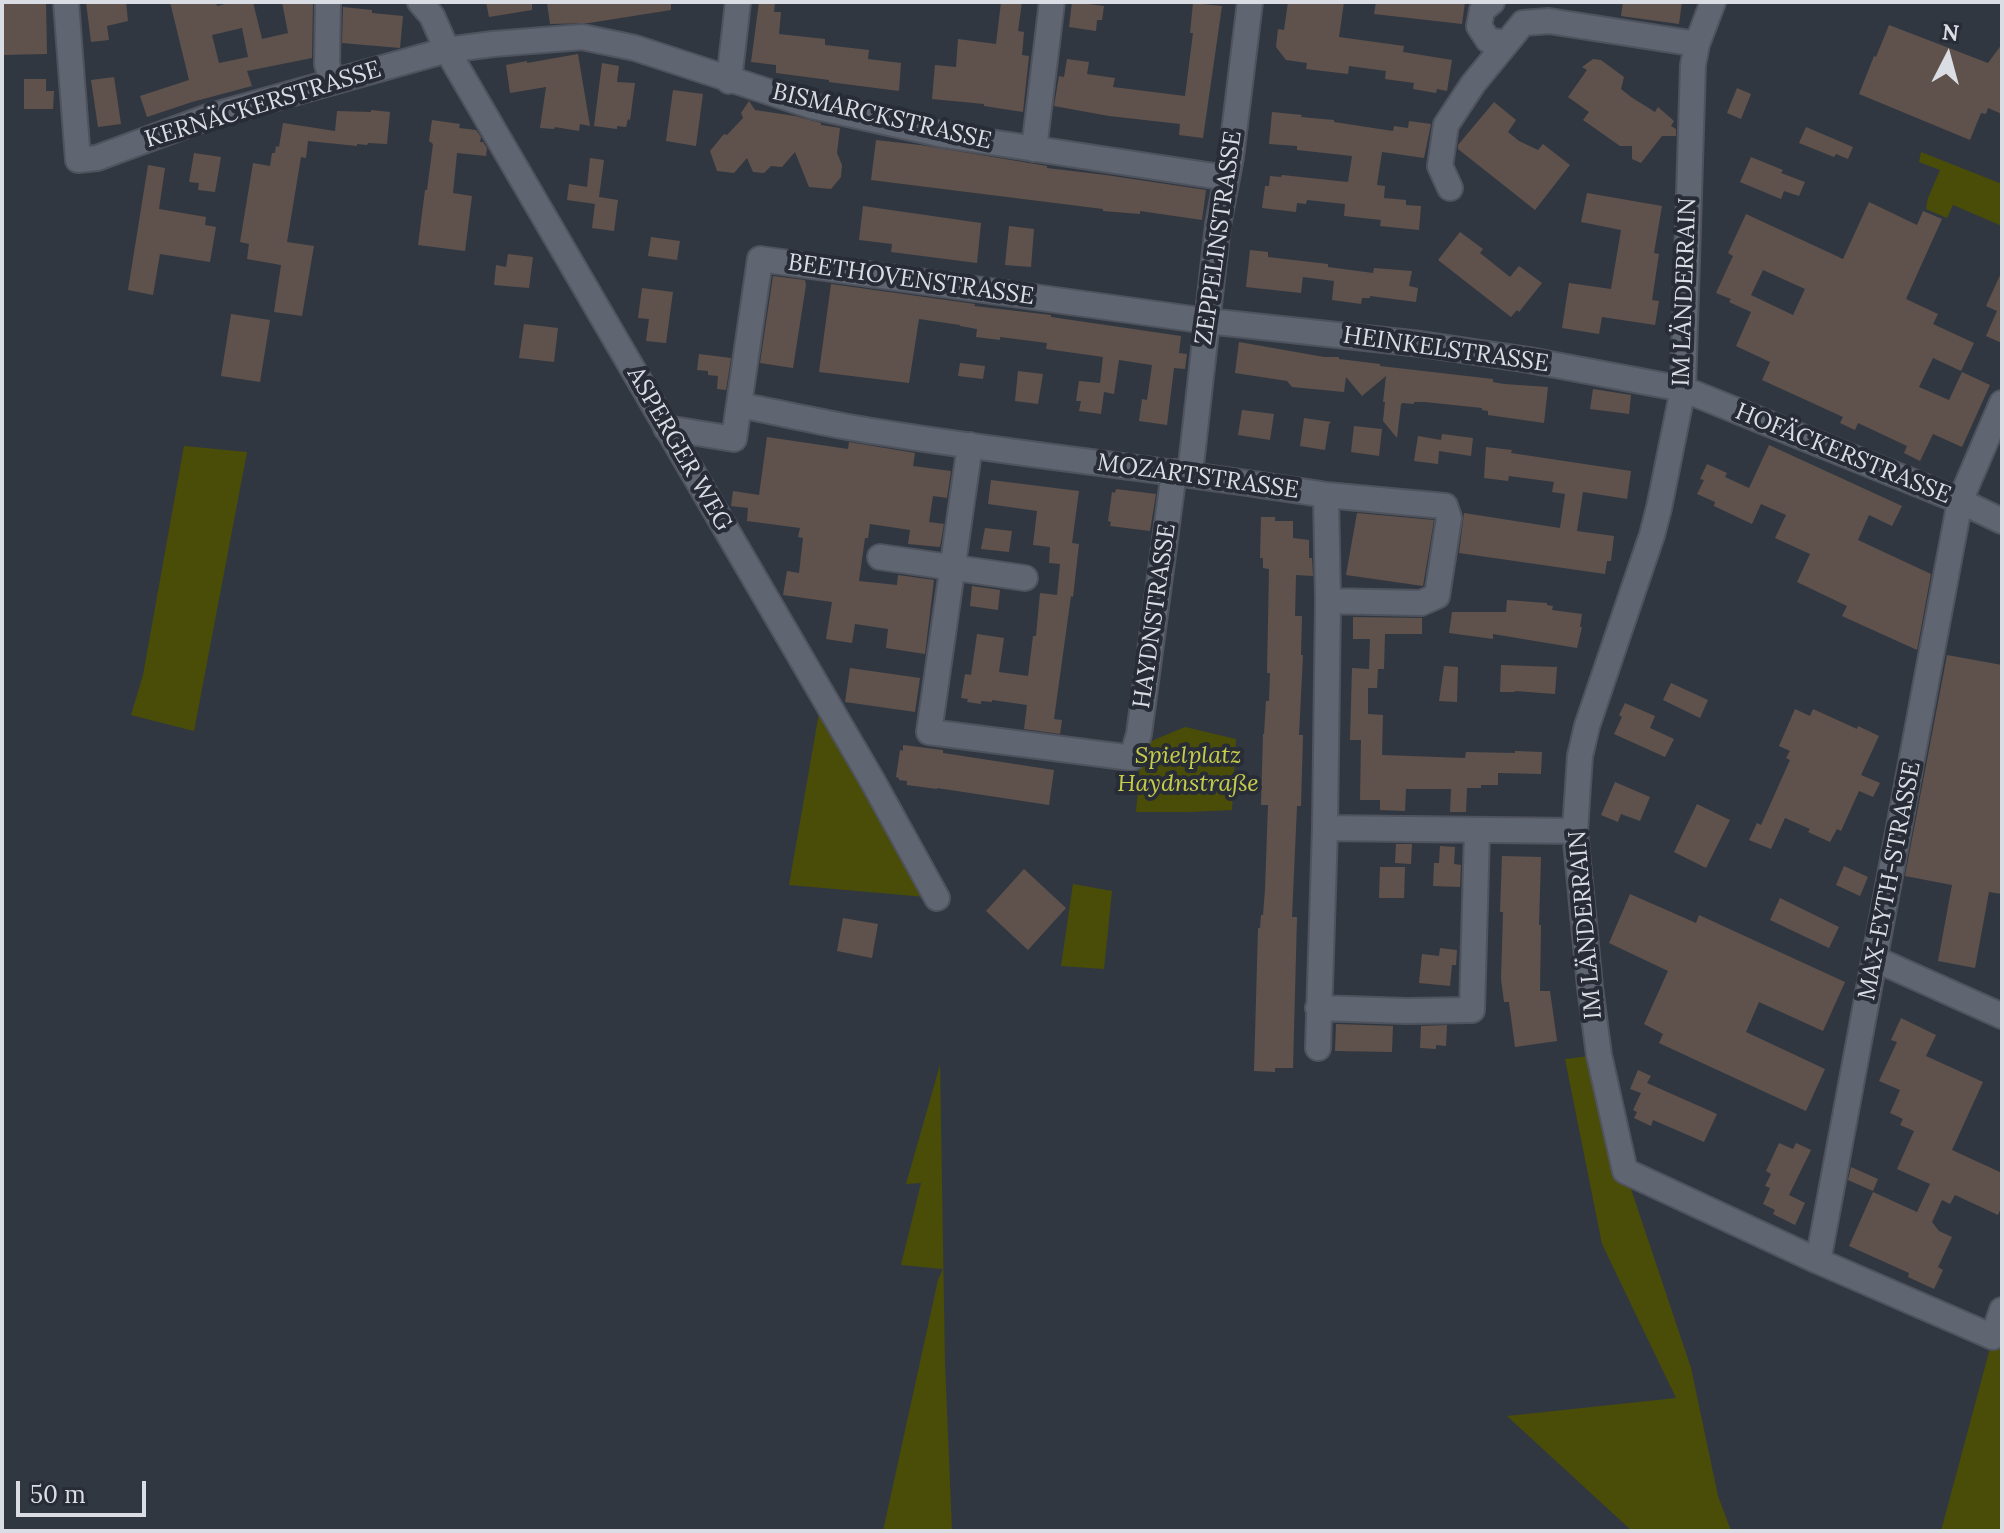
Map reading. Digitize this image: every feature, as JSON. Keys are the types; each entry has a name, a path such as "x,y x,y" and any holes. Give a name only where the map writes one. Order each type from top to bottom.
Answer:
{"street":[{"name":"KERNÄCKERSTRASSE","path":"66,2 78,160 97,158 211,116 447,50"},
{"path":"328,2 327,64 332,82"},
{"name":"ASPERGER WEG","path":"420,2 432,16 447,50 872,780 937,898"},
{"path":"729,81 738,2"},
{"path":"1034,149 1052,2"},
{"name":"ZEPPELINSTRASSE","path":"1182,473 1207,321 1250,2"},
{"path":"1492,2 1482,10 1479,26 1488,40 1506,43"},
{"path":"1504,2 1513,3 1523,23"},
{"name":"IM LÄNDERRAIN","path":"1713,2 1697,44 1693,65 1683,389 1652,535 1587,726 1580,756 1575,831 1599,1055 1625,1171 1818,1261 1993,1337 2002,1310"},
{"path":"1450,188 1440,166 1446,125 1473,84 1523,23 1549,21 1697,44"},
{"name":"BISMARCKSTRASSE","path":"447,50 582,37 635,48 812,106 944,135 1227,178"},
{"name":"BEETHOVENSTRASSE","path":"739,405 760,259 1207,321"},
{"name":"HEINKELSTRASSE","path":"1207,321 1421,344 1529,360 1683,389"},
{"name":"HOFÄCKERSTRASSE","path":"1683,389 1960,501 2002,521"},
{"name":"MAX-EYTH-STRASSE","path":"1818,1261 1960,501 2002,403"},
{"path":"666,428 734,439 739,405"},
{"name":"MOZARTSTRASSE","path":"739,405 846,427 1326,495 1325,828 1318,1048"},
{"path":"953,567 970,445"},
{"name":"HAYDNSTRASSE","path":"953,567 929,732 1132,758 1139,734 1182,473"},
{"path":"1326,495 1445,506 1449,518 1437,596 1421,603 1328,601"},
{"path":"880,557 1025,578"},
{"path":"1325,828 1575,831"},
{"path":"1318,1008 1472,1010 1477,832"},
{"path":"1875,959 2002,1016"}],"green space":[{"path":"1921,152 2002,184 2002,226 1953,205 1947,218 1926,209 1940,170 1919,162"},
{"path":"184,446 247,452 194,731 131,715 143,675"},
{"path":"822,696 937,898 789,885"},
{"name":"Spielplatz Haydnstraße","path":"1185,727 1236,739 1232,810 1136,812 1142,745"},
{"path":"1073,884 1112,891 1104,969 1061,966"},
{"path":"1599,1055 1625,1171 1691,1368 1718,1496 1731,1531 1632,1531 1507,1416 1676,1398 1602,1244 1565,1059"},
{"path":"940,1065 945,1363 952,1531 883,1531 938,1280 943,1269 901,1265 921,1183 906,1184"},
{"path":"2002,1310 2002,1531 1941,1531 1993,1337"}],"building":[{"path":"46,2 47,54 2,55 2,4"},
{"path":"86,2 126,2 128,21 107,26 109,40 91,42"},
{"path":"170,2 216,2 217,6 253,2 262,39 288,33 282,2 313,2 312,58 247,71 252,86 147,117 140,96 189,80","holes":["242,28 248,57 219,63 212,35"]},
{"path":"486,2 532,2 532,10 489,17"},
{"path":"671,2 671,10 589,23 550,24 547,3"},
{"path":"759,2 775,2 774,12 781,12 779,34 825,39 825,45 869,50 868,59 901,63 899,91 776,73 776,65 751,62"},
{"path":"1001,2 1022,2 1018,31 1024,32 1022,55 1029,56 1023,112 984,104 932,99 935,65 956,67 958,39 996,44"},
{"path":"1072,2 1104,6 1102,20 1097,20 1096,31 1069,27"},
{"path":"1288,2 1344,2 1339,37 1404,46 1403,52 1452,60 1447,91 1437,89 1436,93 1413,89 1414,83 1385,79 1386,71 1349,66 1348,74 1306,69 1307,63 1286,60 1276,47 1278,29 1284,30"},
{"path":"1376,2 1465,2 1462,24 1374,14"},
{"path":"1623,2 1682,2 1679,24 1621,16"},
{"path":"1193,3 1222,6 1203,138 1179,135 1180,124 1054,106 1059,76 1064,77 1067,59 1089,62 1087,74 1115,78 1113,87 1185,96 1193,33 1190,33"},
{"path":"343,7 403,16 400,48 342,43"},
{"path":"1889,25 1988,63 2002,44 2002,114 1988,108 1986,114 1981,113 1970,140 1859,94"},
{"path":"578,54 590,126 580,124 579,131 540,128 546,87 510,93 506,65"},
{"path":"1593,59 1601,60 1624,77 1621,89 1631,97 1655,112 1658,107 1674,121 1671,126 1676,129 1676,136 1662,136 1641,163 1632,159 1632,146 1620,146 1583,120 1589,112 1568,97 1587,70 1582,67"},
{"path":"602,63 619,66 617,82 635,83 630,120 626,127 594,126"},
{"path":"114,77 121,124 98,127 91,80"},
{"path":"24,79 46,79 46,91 54,91 53,109 24,109"},
{"path":"1737,88 1751,94 1741,119 1727,113"},
{"path":"673,90 703,94 696,146 666,141"},
{"path":"749,101 755,110 795,116 840,128 837,153 842,165 841,177 831,189 809,187 795,152 782,167 771,166 764,173 753,172 747,158 734,173 717,171 710,151 743,118 741,113"},
{"path":"1494,102 1516,120 1508,132 1538,150 1543,144 1570,165 1535,210 1458,149 1458,145"},
{"path":"337,111 390,112 387,144 357,146 308,141 306,158 301,157 287,242 314,246 302,316 274,312 281,265 247,259 249,244 240,242 253,163 270,166 272,153 275,153 276,146 279,147 283,123 335,131"},
{"path":"1272,112 1393,131 1394,126 1408,128 1409,121 1431,124 1424,158 1382,152 1377,185 1385,186 1384,198 1406,200 1406,205 1421,206 1419,230 1380,226 1381,220 1344,216 1345,204 1307,200 1306,204 1297,203 1296,212 1262,208 1265,186 1269,186 1270,176 1348,182 1352,156 1269,144"},
{"path":"432,120 476,130 481,137 480,142 487,148 486,156 457,153 453,193 472,196 465,251 418,245 433,144 429,141"},
{"path":"1806,127 1853,147 1848,159 1836,154 1834,157 1799,143"},
{"path":"876,140 1206,190 1202,220 1140,211 1140,214 1103,211 871,180"},
{"path":"194,153 221,157 215,192 198,190 199,183 189,182"},
{"path":"1751,157 1805,182 1799,196 1784,191 1781,199 1740,182"},
{"path":"590,158 604,160 599,197 618,200 614,231 592,228 595,204 567,200 569,184 587,187"},
{"path":"148,165 165,168 159,209 206,217 205,225 216,227 210,262 160,254 153,295 128,290"},
{"path":"1587,193 1662,206 1654,253 1659,254 1652,300 1659,301 1655,325 1602,317 1599,334 1562,328 1569,283 1611,289 1621,230 1581,222"},
{"path":"1869,202 1917,225 1923,211 1942,219 1906,299 1938,314 1933,324 1974,343 1961,371 1933,358 1919,387 1949,400 1962,372 1990,385 1962,447 1933,434 1920,461 1904,453 1907,446 1858,423 1855,430 1840,423 1843,417 1762,380 1770,362 1736,346 1751,312 1716,293 1733,256 1728,253 1746,214 1843,259","holes":["1763,270 1805,289 1793,315 1751,295"]},
{"path":"863,206 981,223 977,263 891,252 892,244 859,240"},
{"path":"1009,226 1034,229 1031,267 1005,265"},
{"path":"1460,232 1483,249 1480,253 1510,277 1519,266 1542,283 1519,312 1517,310 1511,317 1438,260"},
{"path":"651,237 680,241 677,260 648,256"},
{"path":"1250,250 1268,252 1268,257 1373,273 1374,268 1412,271 1409,286 1418,288 1416,302 1370,296 1362,298 1361,304 1332,300 1334,281 1303,277 1301,293 1246,287"},
{"path":"508,254 533,257 529,288 494,285 496,265 506,267"},
{"path":"2002,271 2002,343 1986,336 1997,311 1986,306"},
{"path":"773,276 805,280 793,368 760,363"},
{"path":"831,284 1181,336 1179,353 1187,354 1185,369 1174,368 1167,425 1139,421 1142,399 1147,400 1152,365 1119,360 1114,394 1104,392 1101,414 1079,411 1081,401 1076,401 1079,381 1100,383 1103,357 1046,349 1047,343 976,337 977,329 960,325 919,319 909,383 819,372"},
{"path":"642,288 673,292 666,343 646,341 649,319 638,318"},
{"path":"231,314 270,320 260,382 221,376"},
{"path":"524,324 558,328 554,362 519,358"},
{"path":"1239,342 1380,366 1493,379 1493,382 1504,384 1548,387 1544,423 1488,415 1488,411 1482,408 1403,403 1397,438 1383,421 1386,376 1362,396 1346,377 1344,392 1292,387 1287,381 1235,373"},
{"path":"699,354 731,358 726,390 717,389 718,376 697,370"},
{"path":"960,363 985,366 983,379 958,376"},
{"path":"1018,371 1043,374 1038,404 1015,401"},
{"path":"1593,389 1631,395 1629,414 1590,409"},
{"path":"1242,410 1274,414 1270,440 1238,435"},
{"path":"1304,418 1331,422 1325,450 1300,446"},
{"path":"1354,426 1382,429 1379,456 1351,452"},
{"path":"1442,434 1473,438 1471,456 1439,451 1438,464 1414,461 1418,436 1441,440"},
{"path":"767,437 848,449 849,442 915,453 913,466 951,471 947,498 933,496 929,522 944,524 940,547 908,544 910,530 870,524 868,538 865,538 859,581 897,585 898,575 934,580 925,654 886,648 888,629 855,624 852,643 826,639 832,602 783,595 787,571 799,573 803,538 798,537 800,528 747,521 748,508 731,506 733,491 759,495"},
{"path":"1769,445 1902,506 1892,526 1869,515 1858,540 1931,574 1917,650 1842,616 1847,606 1797,582 1810,554 1775,538 1786,515 1761,504 1752,524 1697,494 1707,464 1749,488"},
{"path":"1486,447 1631,471 1627,499 1583,492 1577,531 1614,536 1611,561 1607,561 1605,574 1459,553 1464,513 1560,528 1565,494 1552,492 1554,482 1509,476 1508,481 1484,478"},
{"path":"991,480 1079,491 1072,543 1079,544 1054,719 1062,720 1060,734 1024,729 1027,705 992,700 981,701 981,704 961,698 965,674 971,675 977,634 1004,638 999,672 1028,676 1040,593 1057,595 1060,564 1049,563 1050,547 1033,545 1037,511 988,504"},
{"path":"1116,489 1156,494 1150,531 1110,526 1112,492 1115,493"},
{"path":"1357,513 1434,520 1423,586 1346,575"},
{"path":"1261,517 1293,521 1293,538 1309,540 1313,576 1296,575 1295,616 1302,616 1299,735 1303,735 1292,917 1297,917 1293,1068 1275,1068 1275,1072 1254,1071 1258,928 1263,915 1268,805 1261,805 1263,734 1270,673 1267,673 1269,569 1263,568 1263,558 1260,558"},
{"path":"985,528 1012,531 1009,552 981,549"},
{"path":"972,586 1000,590 998,610 970,606"},
{"path":"1507,600 1547,603 1553,606 1552,610 1582,614 1577,648 1493,634 1493,639 1449,633 1452,612 1506,612"},
{"path":"1353,617 1422,618 1422,634 1385,634 1384,669 1378,669 1377,688 1368,688 1368,714 1383,715 1382,755 1465,758 1466,752 1542,752 1541,774 1498,773 1498,785 1467,788 1466,812 1450,812 1451,789 1406,789 1405,811 1380,810 1380,800 1360,800 1361,740 1350,740 1352,668 1369,669 1370,639 1353,639"},
{"path":"1947,655 2002,665 2002,894 1989,892 1975,968 1938,961 1952,885 1905,876"},
{"path":"1501,665 1557,667 1555,694 1500,692"},
{"path":"1444,666 1458,667 1457,702 1439,701"},
{"path":"850,668 920,678 915,712 845,702"},
{"path":"1671,683 1708,700 1700,718 1663,700"},
{"path":"1625,703 1655,716 1650,728 1674,739 1665,757 1614,734"},
{"path":"1795,709 1810,716 1813,709 1879,736 1861,775 1880,783 1873,797 1859,791 1841,831 1837,829 1830,842 1785,818 1771,849 1749,840 1757,823 1761,825 1790,760 1786,758 1790,751 1779,746"},
{"path":"903,745 1054,770 1049,805 907,785 907,781 896,777"},
{"path":"1615,782 1650,797 1640,821 1621,814 1618,822 1601,815"},
{"path":"1697,804 1730,820 1706,868 1674,852"},
{"path":"1396,844 1412,844 1411,864 1395,863"},
{"path":"1440,846 1455,847 1454,864 1461,865 1460,887 1433,886 1434,863 1439,863"},
{"path":"1502,856 1541,857 1540,991 1550,991 1557,1041 1515,1047 1509,1002 1504,1002 1501,979"},
{"path":"1844,866 1868,877 1860,896 1836,885"},
{"path":"1380,867 1405,867 1404,898 1379,898"},
{"path":"1024,869 1066,908 1028,950 986,911"},
{"path":"1630,894 1696,923 1699,915 1845,982 1823,1031 1759,1002 1746,1032 1825,1069 1806,1111 1659,1043 1663,1034 1644,1024 1668,971 1609,943"},
{"path":"1780,898 1839,927 1829,948 1770,920"},
{"path":"843,918 878,924 872,958 837,951"},
{"path":"1440,948 1457,950 1450,986 1419,983 1422,954 1439,956"},
{"path":"1901,1018 1936,1035 1926,1056 1983,1082 1952,1150 2002,1173 2002,1206 1998,1215 1955,1195 1950,1204 1942,1200 1932,1222 1939,1231 1952,1237 1938,1267 1943,1270 1934,1289 1908,1277 1909,1273 1849,1246 1873,1192 1917,1212 1930,1184 1897,1169 1914,1131 1900,1125 1903,1119 1890,1113 1900,1090 1879,1081 1897,1042 1891,1040"},
{"path":"1336,1024 1393,1026 1392,1052 1335,1051"},
{"path":"1447,1025 1446,1046 1420,1048 1421,1026"},
{"path":"1638,1070 1651,1076 1647,1083 1717,1114 1704,1142 1653,1120 1651,1126 1634,1118 1637,1112 1633,1110 1641,1093 1630,1089"},
{"path":"1779,1143 1793,1149 1796,1143 1811,1150 1789,1195 1805,1203 1795,1225 1773,1214 1775,1210 1763,1204 1770,1188 1765,1186 1771,1174 1766,1171"},
{"path":"1851,1167 1878,1179 1873,1191 1848,1180"}]}
